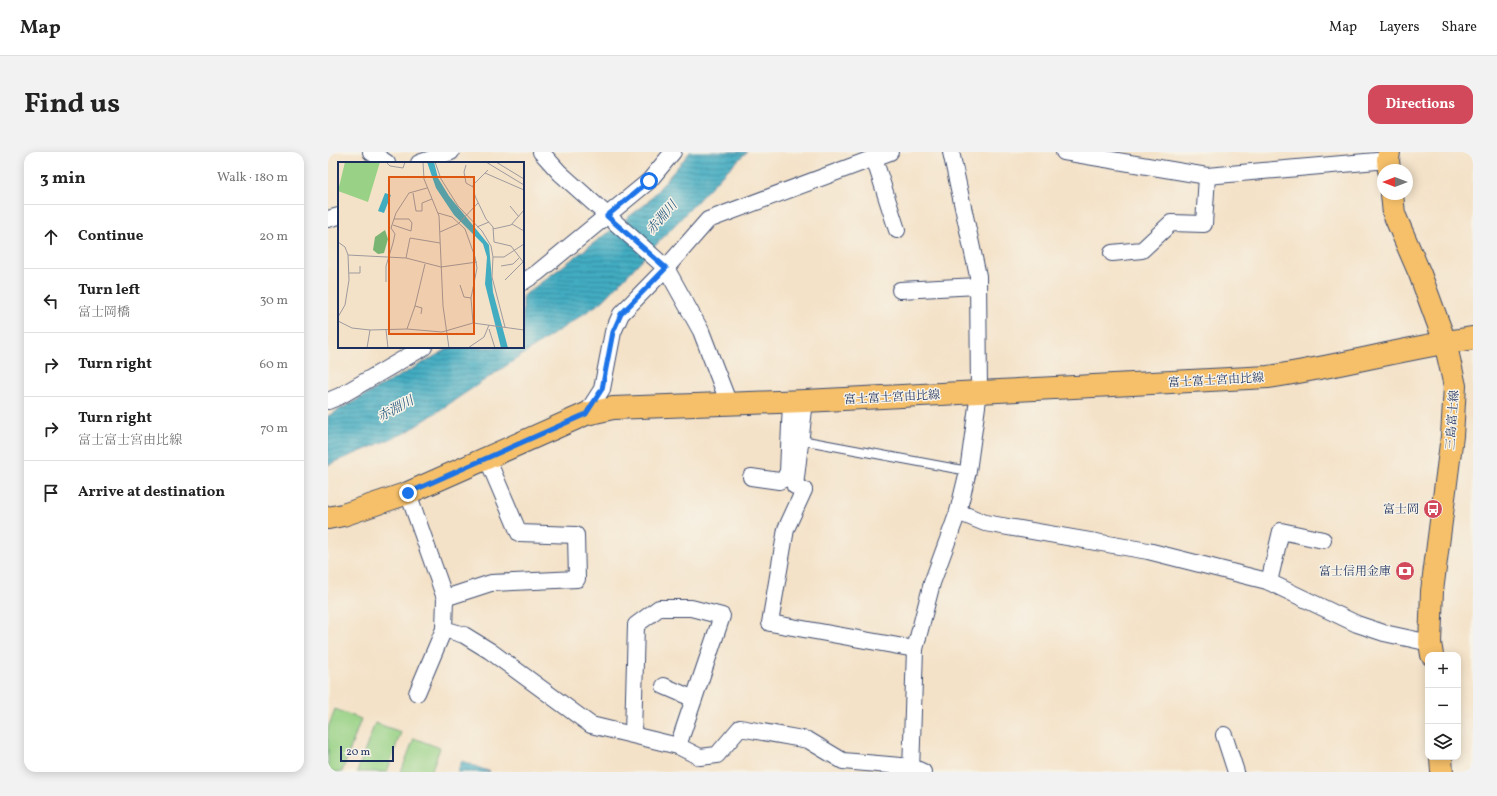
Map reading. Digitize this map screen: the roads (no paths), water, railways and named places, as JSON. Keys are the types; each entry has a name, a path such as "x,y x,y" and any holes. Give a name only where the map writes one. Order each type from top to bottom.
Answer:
{"main road":[{"name":"三島富士線","path":"1393,200 1394,214 1420,274 1445,342 1455,386 1452,436 1432,591 1431,649"},
{"name":"富士富士宮由比線","path":"328,518 343,515 408,493 586,414 613,408 798,401 1268,377 1306,371 1445,342 1473,338"},
{"path":"1441,760 1442,772"}],"street":[{"path":"371,152 386,162"},
{"path":"422,162 451,152"},
{"path":"541,152 560,173 666,268 701,331 729,404"},
{"path":"524,281 537,273 649,181 673,152"},
{"path":"586,414 602,389 613,332 621,314 666,268 708,220 890,152"},
{"path":"444,629 464,635 490,651 591,725 678,746 700,757 717,755 740,728 808,740 843,761 915,770 915,649 932,583 958,512 968,470 979,392 978,276 951,152"},
{"path":"1064,152 1207,176 1389,161"},
{"path":"874,158 897,230"},
{"path":"1112,253 1142,250 1171,223 1204,224 1207,176"},
{"path":"328,219 338,216"},
{"path":"900,290 978,286"},
{"path":"328,401 340,396 422,348"},
{"path":"798,401 800,440 795,486 804,490 786,529 770,623 915,649"},
{"path":"751,477 779,481 784,479 788,472 798,401"},
{"path":"445,598 491,583 577,579 576,535 519,533 487,458"},
{"path":"408,493 445,598 444,629 417,693"},
{"path":"958,512 985,523 1148,551 1193,561 1269,582 1357,624 1431,649"},
{"path":"1269,582 1281,531 1323,540"},
{"path":"633,734 636,625 658,608 691,608 722,616 678,746"},
{"path":"664,686 694,699"},
{"path":"1224,735 1236,772"}],"lane":[{"path":"800,440 968,470"}],"water":[{"name":"赤淵川","path":"690,152 747,152 722,175 603,301 407,432 328,465 328,416 449,348 524,348 524,295 647,203"},
{"path":"462,761 490,772 457,772"}],"place":[{"name":"富士岡","path":"1433,509"},
{"name":"富士信用金庫","path":"1405,571"}]}
